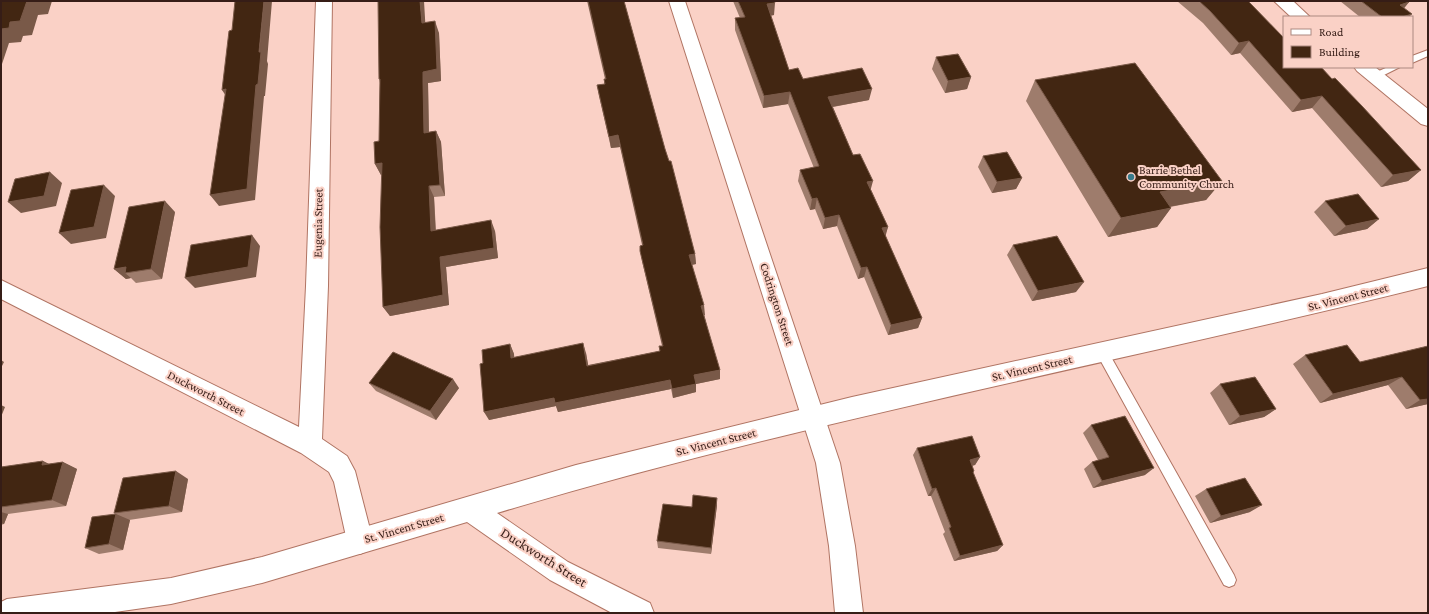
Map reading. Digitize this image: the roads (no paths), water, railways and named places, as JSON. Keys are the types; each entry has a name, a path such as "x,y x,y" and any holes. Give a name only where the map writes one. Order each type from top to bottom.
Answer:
{"street":[{"name":"Eugenia Street","path":"310,445 317,286 324,1"},
{"name":"Codrington Street","path":"676,1 828,463 842,546 849,613"},
{"path":"1282,1 1301,16"},
{"path":"1369,72 1428,119"},
{"name":"St. Vincent Street","path":"7,613 171,591 262,570 576,477 814,418 1322,303 1428,277"},
{"name":"Duckworth Street","path":"1,289 310,445 338,464 346,480 360,541"},
{"name":"Duckworth Street","path":"470,509 559,571 640,613"}],"lane":[{"path":"1413,60 1428,53"},
{"path":"1369,72 1391,68"},
{"path":"1102,352 1229,580"}],"place":[{"name":"Barrie Bethel Community Church","path":"1131,177"}]}
